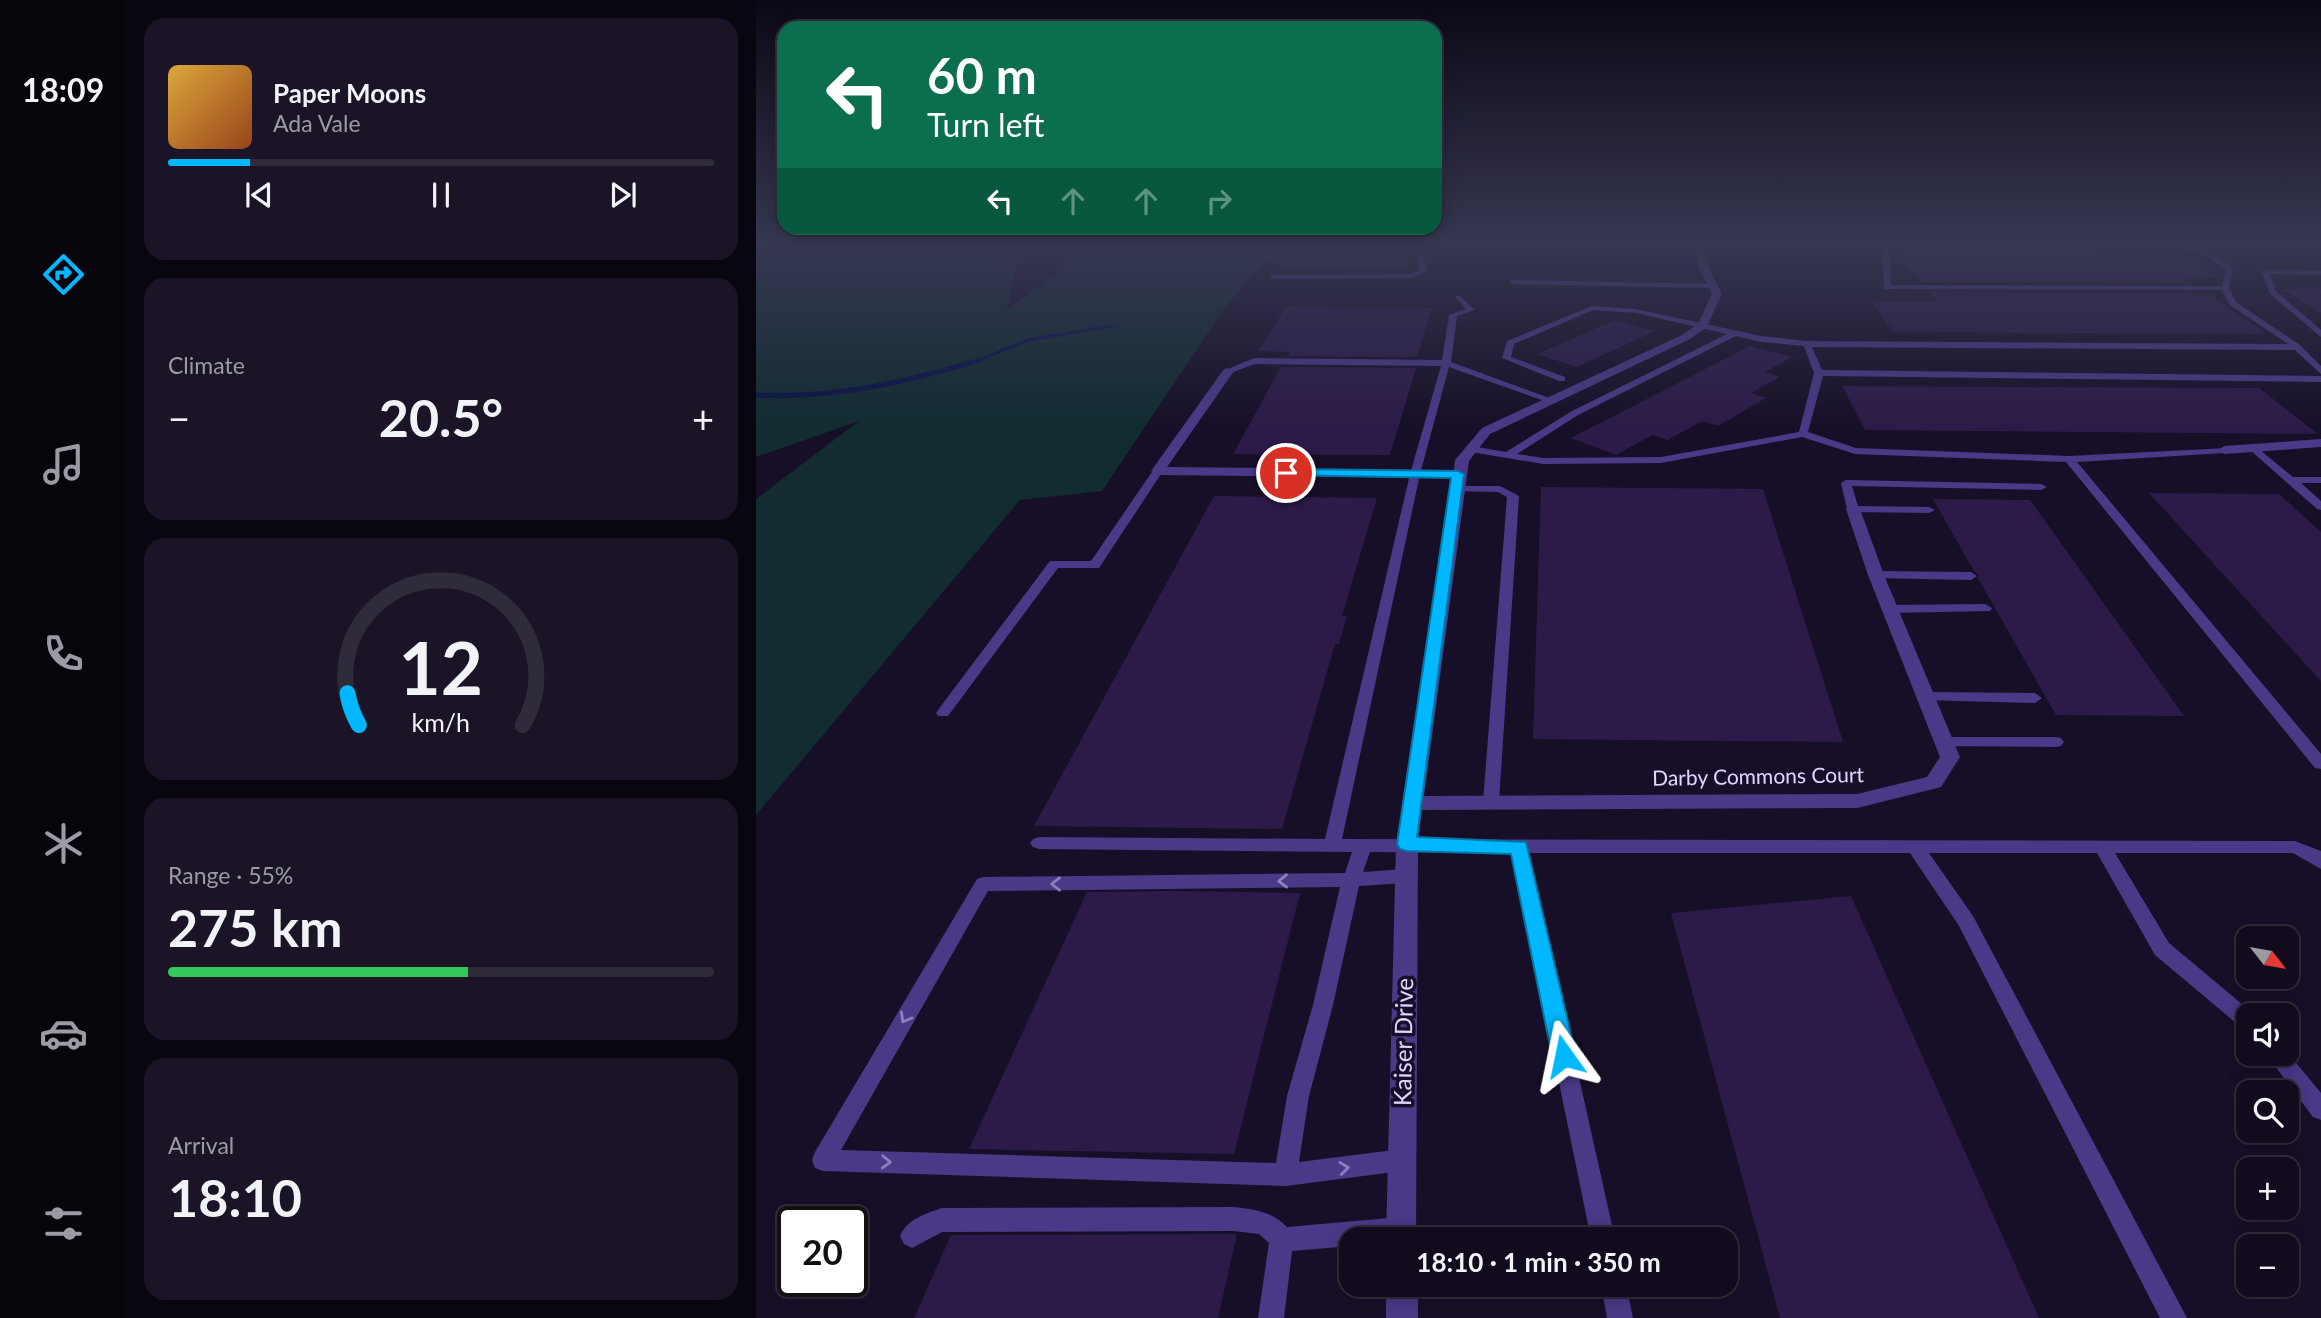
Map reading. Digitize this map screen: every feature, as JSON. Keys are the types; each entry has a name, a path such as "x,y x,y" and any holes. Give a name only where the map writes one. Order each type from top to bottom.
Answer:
{"street":[{"path":"1471,449 1486,431 1686,337 1702,326 1712,305"},
{"path":"1158,471 1228,371"},
{"path":"2224,450 2321,443"},
{"name":"Kaiser Drive","path":"1401,1227 1407,844 1457,482 1462,460 1471,449"},
{"path":"1158,471 1415,474 1457,482"},
{"name":"Darby Commons Court","path":"1412,803 1857,801 1934,782 1950,757 1876,575 1853,509"},
{"path":"1402,1297 1402,1318"}],"lane":[{"path":"1332,844 1415,474 1446,363 1454,315 1471,310 1466,305"},
{"path":"2235,305 2297,347 2321,371"},
{"path":"2287,305 2321,334"},
{"path":"1562,379 1506,358 1510,343 1591,308 1636,311 1736,333 1807,344 2297,347"},
{"path":"1508,455 1575,413 1736,333"},
{"path":"1802,434 1819,373 1807,344"},
{"path":"1228,371 1254,362 1446,363 1550,400"},
{"path":"1819,373 2321,379"},
{"path":"1471,449 1543,461 1661,460 1802,434 1855,450 2069,459 2224,450"},
{"path":"2254,448 2321,507"},
{"path":"2069,459 2321,764"},
{"path":"943,713 1054,564 1095,565 1158,471"},
{"path":"2290,480 2321,480"},
{"path":"1457,482 1500,489 1513,496 1491,803"},
{"path":"1929,510 1853,509 1846,483 2041,486"},
{"path":"1876,575 1971,576"},
{"path":"1890,609 1985,608"},
{"path":"1926,697 2035,698"},
{"path":"1944,742 2056,742"},
{"path":"1039,843 1519,847 2295,847 2321,862"},
{"path":"1286,1175 1298,1096 1323,1006 1351,880 1364,844"},
{"path":"1519,847 1600,1227"},
{"path":"1916,848 1966,921 2174,1318"},
{"path":"2103,848 2162,949 2236,1011"},
{"path":"1402,1160 1286,1175 822,1160 983,884 1351,880 1406,876"},
{"path":"2286,1066 2321,1110"},
{"path":"912,1236 925,1226 942,1220 1255,1220 1273,1227 1281,1240 1271,1318"},
{"path":"1281,1240 1339,1237"},
{"path":"1616,1297 1620,1318"}],"green space":[{"path":"756,305 1008,305 1007,310 1014,305 1228,305 1102,491 1020,500 756,815 756,499 859,421 756,457"}],"building":[{"path":"1874,305 2224,305 2267,334 1893,332"},
{"path":"2307,305 2321,305 2321,313"},
{"path":"1286,307 1432,308 1417,357 1288,356 1290,352 1258,351"},
{"path":"1616,320 1655,331 1577,367 1537,354"},
{"path":"1750,346 1792,357 1765,372 1780,377 1751,393 1766,398 1718,426 1702,421 1668,440 1652,435 1616,455 1571,438"},
{"path":"1281,367 1416,368 1390,455 1233,454"},
{"path":"1842,386 2259,388 2318,434 1865,430"},
{"path":"1541,487 1763,489 1843,742 1533,739"},
{"path":"2149,493 2279,494 2321,532 2321,681"},
{"path":"1214,496 1377,498 1342,616 1347,616 1339,644 1335,644 1282,829 1034,826"},
{"path":"1933,499 2030,500 2184,716 2056,715 1978,578 1979,575 1974,571"},
{"path":"1087,892 1300,893 1234,1154 969,1149"},
{"path":"1851,896 2039,1318 1780,1318 1671,913"},
{"path":"1237,1234 1218,1318 914,1318 951,1235"}],"waterway":[{"path":"977,361 1028,340 1112,326"},
{"path":"756,395 785,396 870,387 977,361"}],"route":[{"path":"1286,473 1458,474 1407,844 1519,847 1564,1056"}]}
